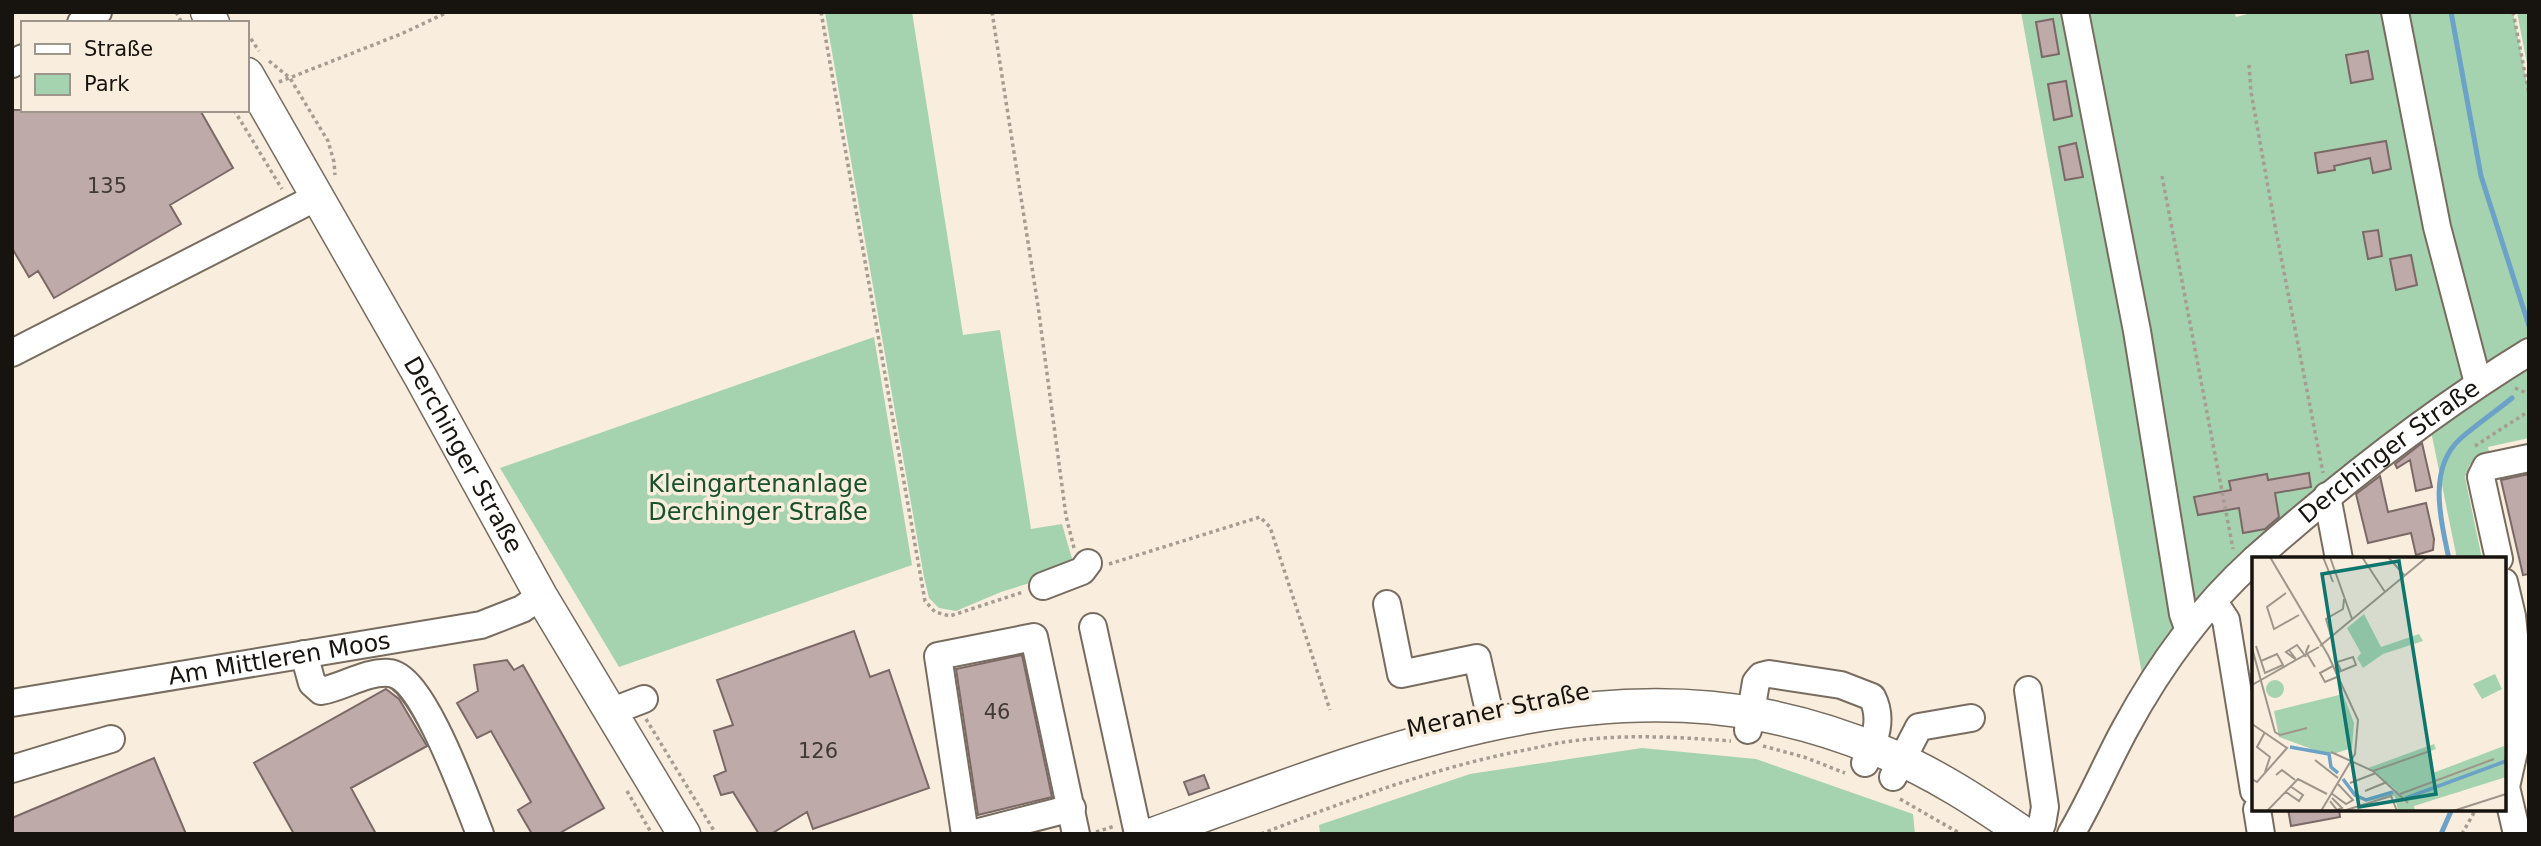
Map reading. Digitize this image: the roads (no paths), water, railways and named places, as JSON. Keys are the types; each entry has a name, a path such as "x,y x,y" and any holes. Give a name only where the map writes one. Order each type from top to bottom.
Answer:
{"main road":[{"name":"Derchinger Straße","path":"252,82 421,378 541,596 684,834"},
{"name":"Meraner Straße","path":"1142,829 1450,733 1573,710 1661,705 1750,733"},
{"name":"Meraner Straße","path":"1202,834 1369,776 1457,751 1548,730 1632,721 1674,721 1791,740 1862,762 1960,812 1993,834"},
{"name":"Meraner Straße","path":"1897,779 1972,799 2025,834"}],"street":[{"path":"2075,12 2137,331 2183,614 2188,628"},
{"path":"2395,12 2437,227 2478,383"},
{"path":"12,353 317,197"},
{"name":"Derchinger Straße","path":"2258,557 2327,496 2478,383 2529,352"},
{"path":"2499,557 2481,477 2482,471 2486,467 2529,458"},
{"path":"2327,496 2339,557"},
{"path":"1043,586 1082,571 1088,563"},
{"name":"Derchinger Straße","path":"2071,834 2125,728 2158,672 2188,628 2251,563"},
{"path":"2506,586 2521,614 2514,669 2520,715 2507,787 2517,834"},
{"name":"Am Mittleren Moos","path":"13,703 481,625 522,609 541,596"},
{"path":"2214,601 2226,620 2252,780"},
{"path":"1387,604 1401,674 1477,658 1492,724"},
{"path":"1093,627 1142,829"},
{"path":"965,834 938,656 1034,636 1074,821 971,834"},
{"path":"304,654 312,683 321,691 378,673 392,673 409,683 436,726 480,834"},
{"path":"1750,733 1756,682 1761,676 1769,674 1841,685 1872,697 1877,706 1877,730 1862,762"},
{"path":"2028,691 2045,807 2038,834"},
{"path":"12,698 13,703"},
{"path":"611,712 643,699"},
{"path":"1897,779 1919,727 1971,718"},
{"path":"12,769 111,739"},
{"path":"2257,811 2261,834"}],"waterway":[{"path":"2451,12 2481,176 2529,326"},
{"path":"2449,557 2440,513 2443,465 2460,439 2512,398"},
{"path":"2441,834 2451,811"}],"park label":[{"name":"Kleingartenanlage Derchinger Straße","path":"758,498"}]}
